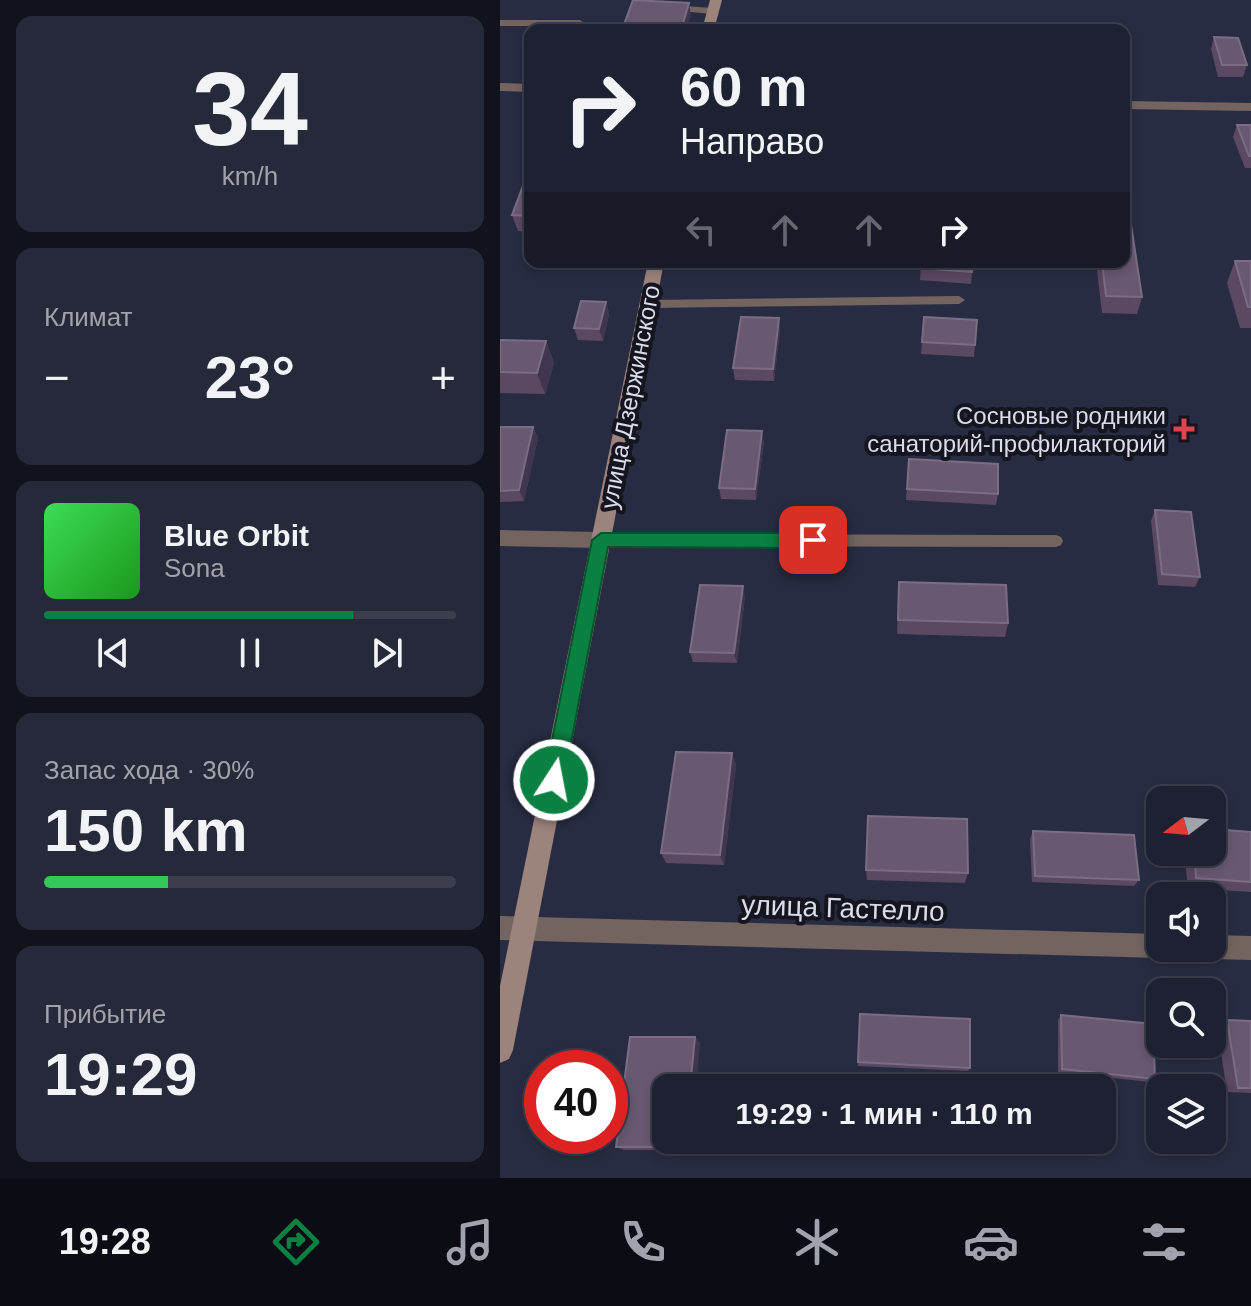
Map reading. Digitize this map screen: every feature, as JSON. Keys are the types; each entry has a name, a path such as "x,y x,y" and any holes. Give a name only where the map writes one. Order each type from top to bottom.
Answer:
{"street":[{"path":"500,87 524,88"},
{"path":"1130,105 1251,107"},
{"name":"улица Дзержинского","path":"500,1050 512,929 601,540 655,268"},
{"path":"500,538 601,540"},
{"name":"улица Гастелло","path":"512,929 1146,946"},
{"path":"1226,947 1251,948"}],"lane":[{"path":"659,7 714,5"},
{"path":"500,23 580,23"},
{"path":"649,304 959,300"},
{"path":"601,540 1056,541"}],"building":[{"path":"633,0 689,3 683,24 624,24"},
{"path":"1214,37 1238,38 1247,65 1222,65"},
{"path":"1237,125 1251,125 1251,156 1249,156"},
{"path":"524,183 524,216 512,215"},
{"path":"1130,218 1142,297 1106,296 1103,268 1130,268"},
{"path":"1235,261 1251,261 1251,307 1248,307"},
{"path":"920,268 972,268 972,272"},
{"path":"581,301 606,302 599,329 574,328"},
{"path":"741,317 779,318 773,369 733,368"},
{"path":"924,317 977,320 975,345 922,342"},
{"path":"500,340 546,341 537,373 500,372"},
{"path":"500,427 533,427 519,490 500,491"},
{"path":"727,430 762,431 755,489 719,488"},
{"path":"909,459 998,464 998,494 907,489"},
{"path":"1155,510 1191,512 1200,577 1162,574"},
{"path":"899,582 1006,585 1008,623 898,620"},
{"path":"700,585 743,586 734,653 690,652"},
{"path":"676,752 732,753 720,855 661,853"},
{"path":"868,816 967,819 968,873 866,870"},
{"path":"1226,830 1251,832 1251,882 1196,878 1195,866 1226,866"},
{"path":"1033,831 1134,835 1139,880 1035,876"},
{"path":"860,1014 970,1019 970,1068 858,1062"},
{"path":"1061,1015 1146,1023 1146,1058 1154,1058 1155,1074 1146,1074 1146,1078 1062,1069"},
{"path":"1227,1020 1251,1021 1251,1088 1238,1088"},
{"path":"630,1037 695,1037 691,1074 652,1074 652,1147 628,1147"}],"place":[{"name":"Сосновые родники санаторий-профилакторий","path":"1184,429"}],"route":[{"path":"554,780 601,540 813,540"}]}
